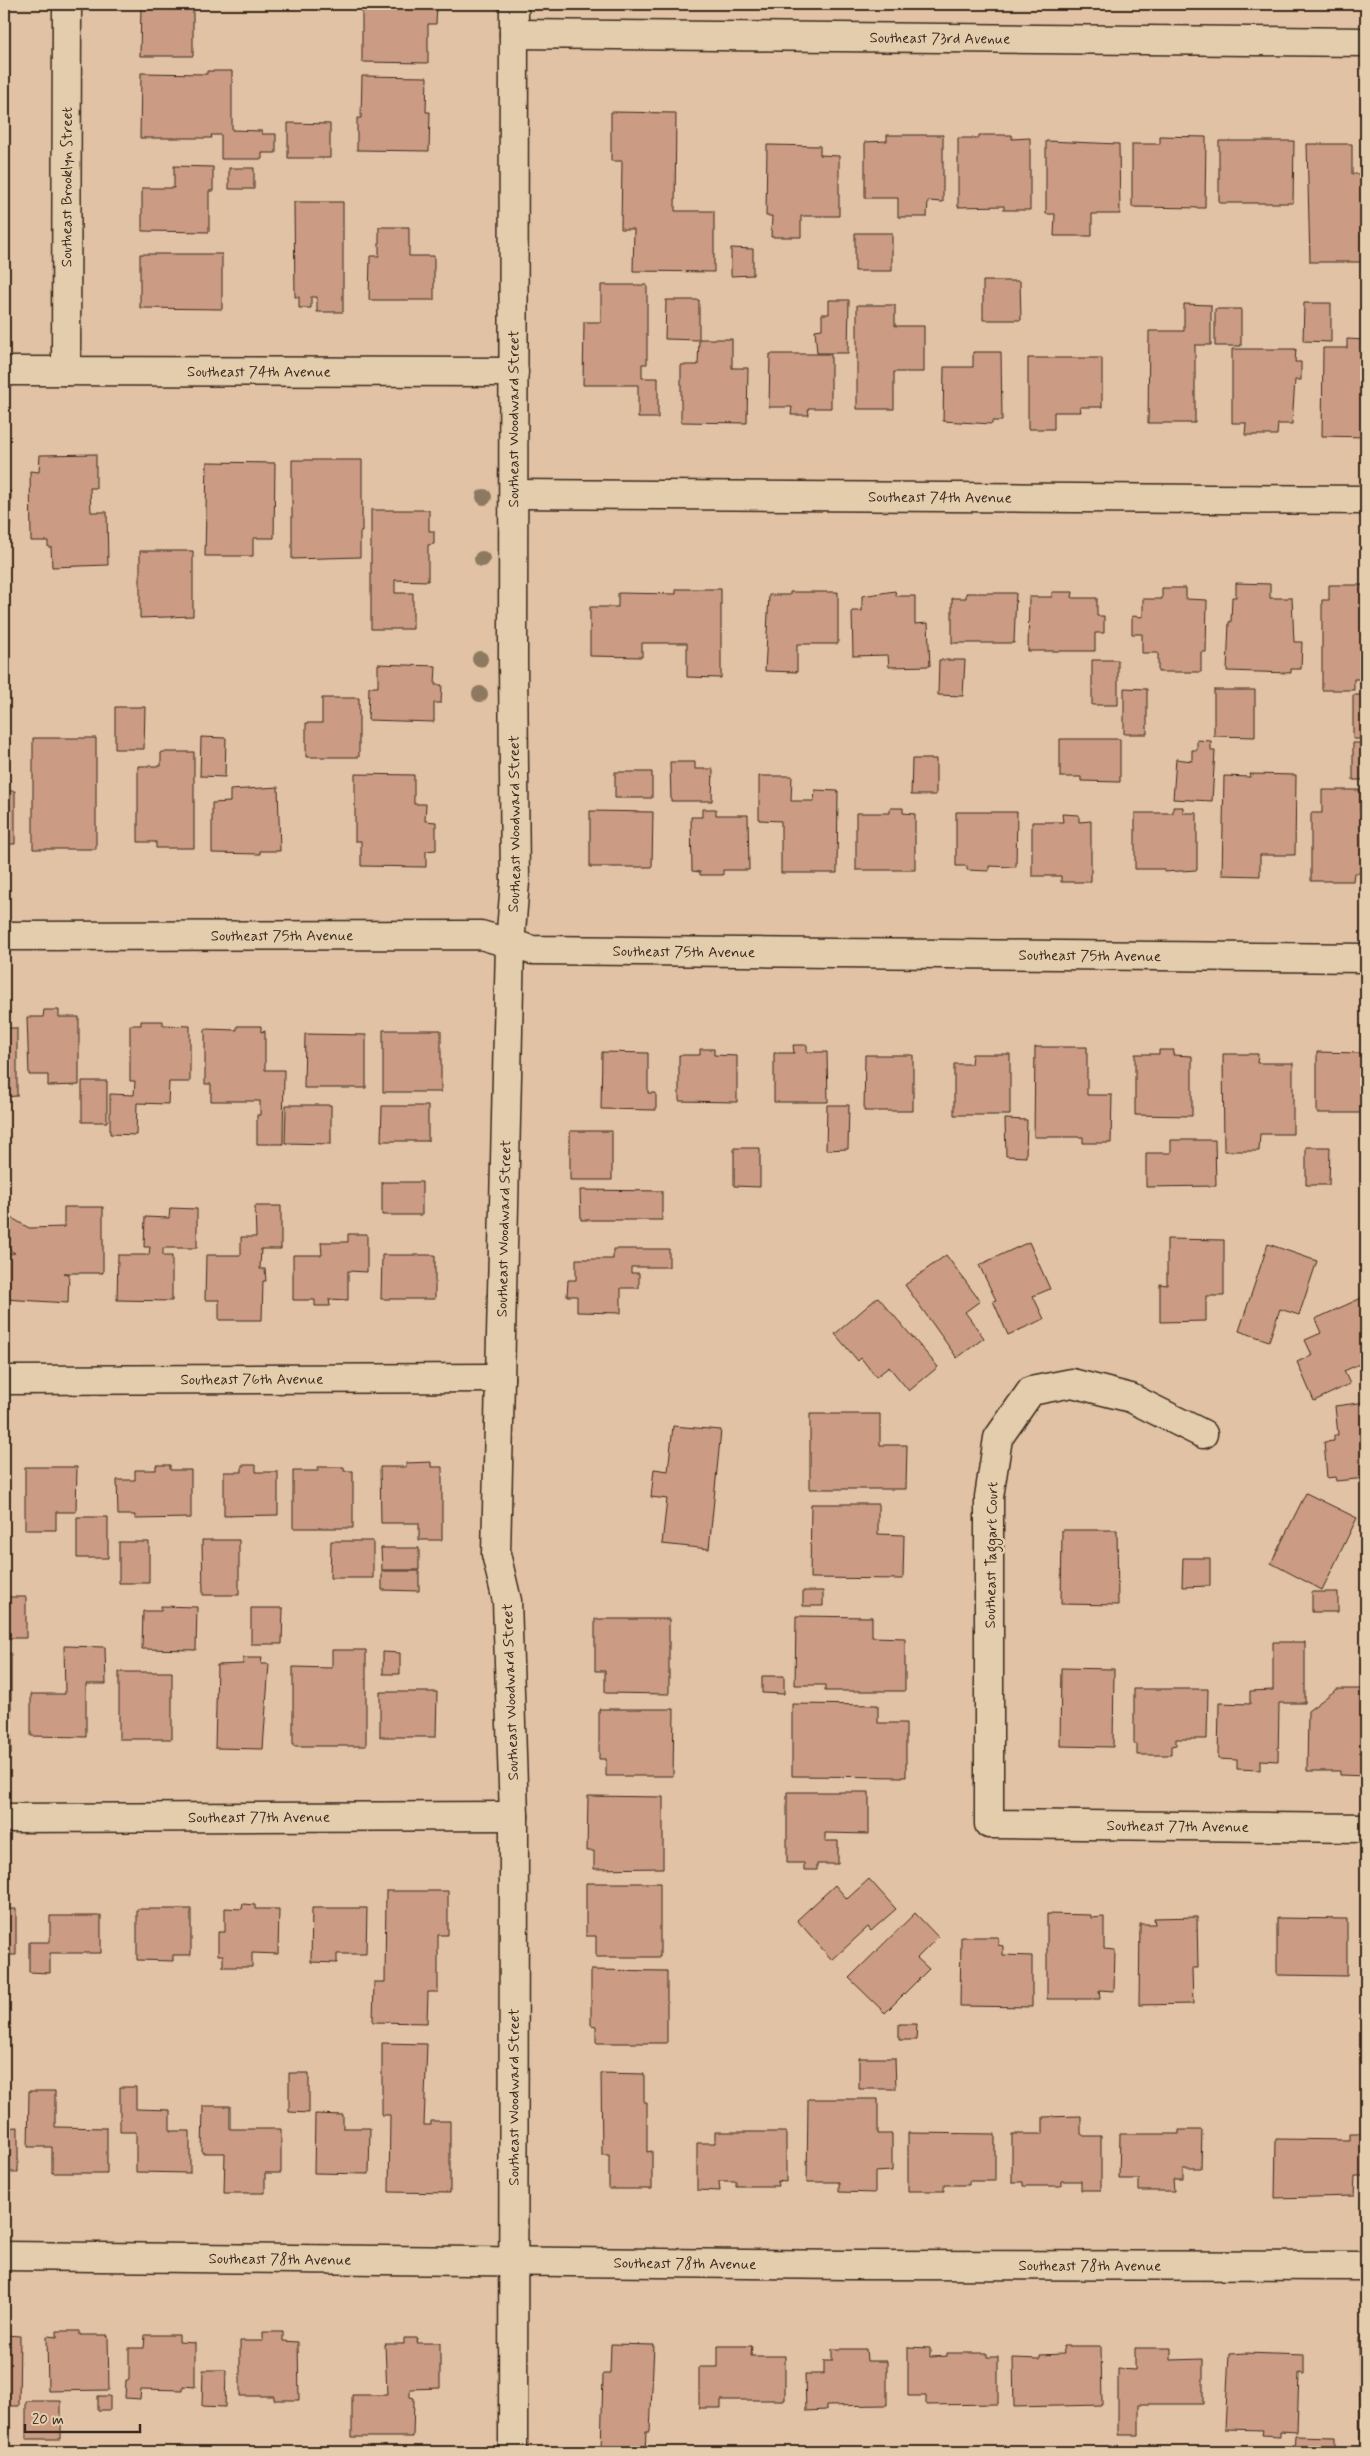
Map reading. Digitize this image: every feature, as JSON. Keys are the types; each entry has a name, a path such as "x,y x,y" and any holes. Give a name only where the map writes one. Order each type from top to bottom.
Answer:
{"street":[{"name":"Southeast Brooklyn Street","path":"66,371 67,4"},
{"name":"Southeast Woodward Street","path":"513,2452 514,1816 507,1601 496,1554 510,944 515,882 514,4"},
{"name":"Southeast 73rd Avenue","path":"514,34 1366,42"},
{"name":"Southeast 74th Avenue","path":"4,371 514,372"},
{"name":"Southeast 74th Avenue","path":"514,494 1366,500"},
{"name":"Southeast 75th Avenue","path":"4,936 481,935 532,950 1366,958"},
{"name":"Southeast 76th Avenue","path":"4,1380 500,1378"},
{"name":"Southeast Taggart Court","path":"989,1824 989,1498 998,1438 1031,1391 1072,1383 1131,1398 1203,1434"},
{"name":"Southeast 77th Avenue","path":"4,1818 514,1816"},
{"name":"Southeast 77th Avenue","path":"989,1824 1366,1828"},
{"name":"Southeast 78th Avenue","path":"4,2256 512,2262 1366,2266"}],"building":[{"path":"141,4 193,4 193,56 140,56"},
{"path":"362,4 437,4 436,24 428,24 428,63 362,62"},
{"path":"207,71 232,71 232,130 262,131 262,134 276,134 276,153 262,153 262,159 221,159 221,135 211,135 212,138 140,138 141,73 207,74"},
{"path":"362,76 427,77 426,112 430,112 429,151 357,150 357,118 361,118"},
{"path":"611,112 676,113 675,211 714,211 714,272 633,271 634,229 621,229 622,161 611,161"},
{"path":"288,123 330,124 330,158 288,158"},
{"path":"887,135 943,135 943,202 928,201 927,217 898,217 898,198 865,198 865,142 887,141"},
{"path":"979,135 1012,135 1012,139 1030,138 1030,210 1004,210 1004,206 958,207 958,138 979,138"},
{"path":"1160,136 1206,137 1205,208 1132,207 1132,144 1160,144"},
{"path":"1046,141 1119,144 1120,214 1092,214 1092,236 1054,236 1055,214 1046,214"},
{"path":"1219,141 1294,141 1293,203 1219,203"},
{"path":"1307,144 1352,144 1352,174 1366,174 1366,262 1310,262"},
{"path":"767,145 820,146 820,155 839,156 839,216 801,216 801,237 771,237 772,216 766,216"},
{"path":"174,166 213,167 213,191 209,191 209,232 142,231 142,188 174,188"},
{"path":"229,168 254,168 254,189 229,189"},
{"path":"294,202 343,202 343,312 317,312 317,297 311,297 311,308 299,308 299,297 295,297"},
{"path":"379,227 409,227 409,256 434,256 434,300 369,300 370,256 379,256"},
{"path":"855,233 892,233 892,271 855,271"},
{"path":"731,248 753,249 753,275 731,276"},
{"path":"140,254 222,254 222,309 140,308"},
{"path":"983,281 1020,281 1021,320 983,320"},
{"path":"601,285 647,285 647,364 642,364 642,378 658,378 658,418 638,418 638,385 583,385 584,322 601,322"},
{"path":"666,300 699,300 699,339 732,339 732,368 748,368 747,423 681,422 681,365 698,365 699,340 665,339"},
{"path":"829,300 849,300 848,353 817,353 815,330 822,329 822,314 829,314"},
{"path":"1304,303 1331,303 1331,342 1303,341"},
{"path":"1184,304 1211,305 1211,345 1195,345 1195,423 1148,423 1149,331 1184,331"},
{"path":"857,305 895,305 895,326 924,326 924,372 894,372 894,409 857,409"},
{"path":"1215,309 1241,309 1241,346 1215,346"},
{"path":"1347,339 1366,340 1366,437 1322,436 1323,348 1347,348"},
{"path":"1232,349 1296,349 1295,362 1301,362 1301,380 1295,380 1292,424 1278,424 1277,435 1245,435 1246,423 1232,423"},
{"path":"973,352 1001,352 1002,421 992,421 992,424 943,421 944,367 973,367"},
{"path":"770,354 831,354 831,408 808,408 809,415 791,415 792,407 769,407"},
{"path":"1028,358 1102,358 1102,407 1080,407 1081,412 1054,412 1054,429 1028,429"},
{"path":"96,454 96,488 90,488 91,512 107,512 108,565 52,567 51,547 48,547 48,541 31,541 30,471 39,472 40,455"},
{"path":"292,460 362,460 360,557 292,559"},
{"path":"207,462 275,463 274,538 253,538 253,556 205,556"},
{"path":"4,491 11,491 10,529 4,529"},
{"path":"371,510 429,510 429,531 434,531 434,544 428,545 428,581 395,580 395,593 413,593 413,629 371,629"},
{"path":"140,551 193,551 193,616 140,618"},
{"path":"1236,583 1270,584 1270,598 1292,598 1294,642 1302,642 1301,669 1291,669 1291,673 1227,671 1229,622 1231,622 1232,597 1236,597"},
{"path":"1329,585 1366,585 1366,679 1354,679 1354,690 1322,690 1322,600 1329,600"},
{"path":"1162,588 1186,588 1186,599 1207,600 1206,652 1201,652 1201,672 1158,672 1158,653 1142,653 1142,634 1132,634 1132,616 1143,617 1143,599 1162,599"},
{"path":"676,589 721,589 721,678 687,677 687,643 642,643 642,657 590,656 590,607 618,607 618,593 676,594"},
{"path":"895,591 896,596 915,596 915,624 928,623 930,666 889,667 888,655 853,656 852,611 862,611 862,596"},
{"path":"790,592 838,592 838,644 797,644 797,672 765,671 769,595 790,595"},
{"path":"1052,592 1073,592 1072,598 1097,598 1097,616 1104,616 1104,633 1095,633 1095,651 1028,651 1029,597 1052,597"},
{"path":"966,593 1016,593 1014,643 952,643 952,598 966,598"},
{"path":"939,660 965,660 963,696 938,695"},
{"path":"1092,660 1118,660 1118,705 1092,705"},
{"path":"378,664 436,666 435,685 442,685 441,703 434,703 434,722 368,720 369,687 378,687"},
{"path":"1124,688 1147,689 1147,734 1124,734"},
{"path":"1214,690 1255,690 1255,737 1214,736"},
{"path":"1353,695 1366,695 1366,739 1353,739"},
{"path":"322,698 359,698 359,757 306,757 306,723 322,723"},
{"path":"115,707 145,707 144,749 115,749"},
{"path":"201,737 226,738 225,777 200,776"},
{"path":"33,738 96,738 96,849 33,849"},
{"path":"1060,739 1120,739 1120,782 1081,781 1081,777 1060,777"},
{"path":"1197,740 1211,741 1211,751 1215,751 1212,801 1173,799 1176,759 1192,761 1192,750 1197,750"},
{"path":"1353,743 1366,743 1366,780 1353,780"},
{"path":"161,752 194,752 194,848 156,848 156,842 138,842 138,766 161,766"},
{"path":"912,759 936,759 936,795 911,795"},
{"path":"670,762 695,762 695,769 713,769 712,801 671,801"},
{"path":"615,772 652,772 652,798 615,798"},
{"path":"355,774 414,775 414,804 426,804 425,821 436,822 436,850 426,851 426,867 361,866 361,841 355,841"},
{"path":"1250,774 1296,775 1295,855 1260,855 1260,876 1222,875 1224,776 1250,777"},
{"path":"759,776 792,776 791,801 814,801 815,790 838,791 837,873 781,873 781,821 759,820"},
{"path":"278,787 280,851 260,851 260,854 212,853 212,803 230,802 230,790"},
{"path":"1322,790 1360,790 1360,812 1366,812 1366,873 1354,873 1353,881 1311,881 1311,813 1322,813"},
{"path":"4,791 15,791 15,844 4,844"},
{"path":"1173,807 1183,807 1183,813 1197,813 1197,870 1164,872 1164,869 1135,869 1135,813 1173,813"},
{"path":"890,808 903,808 903,813 915,814 915,870 856,870 856,813 890,813"},
{"path":"702,809 716,809 716,815 748,815 749,870 723,870 723,875 700,875 700,872 692,871 691,817 702,817"},
{"path":"590,811 653,812 652,867 590,867"},
{"path":"956,812 1017,812 1016,867 989,866 989,871 967,870 967,866 956,866"},
{"path":"1062,814 1079,815 1079,822 1091,821 1091,882 1061,882 1061,876 1032,876 1032,822 1063,822"},
{"path":"44,1010 59,1010 59,1017 79,1017 79,1085 48,1086 48,1075 29,1075 27,1017 43,1017"},
{"path":"141,1021 163,1021 163,1025 190,1026 190,1082 169,1082 168,1104 137,1103 136,1135 110,1134 110,1094 134,1095 135,1081 130,1081 130,1025 141,1025"},
{"path":"237,1026 261,1026 261,1032 265,1031 265,1070 284,1070 283,1144 257,1144 257,1115 260,1115 260,1101 211,1101 211,1084 205,1084 205,1029 237,1030"},
{"path":"4,1028 17,1028 17,1096 4,1097"},
{"path":"383,1030 441,1030 441,1092 383,1092"},
{"path":"305,1034 366,1035 366,1088 304,1088"},
{"path":"793,1045 807,1045 807,1052 827,1052 828,1102 774,1102 774,1053 794,1053"},
{"path":"1035,1047 1087,1047 1087,1095 1112,1095 1111,1143 1083,1143 1083,1137 1034,1137"},
{"path":"700,1049 714,1049 714,1055 737,1056 737,1102 679,1101 679,1055 700,1055"},
{"path":"1159,1050 1174,1050 1173,1055 1192,1056 1192,1116 1135,1115 1135,1054 1159,1054"},
{"path":"602,1052 648,1053 648,1093 656,1093 656,1110 601,1109"},
{"path":"1317,1052 1361,1053 1361,1059 1366,1059 1366,1113 1317,1113"},
{"path":"972,1054 1010,1054 1010,1115 954,1115 954,1064 971,1064"},
{"path":"1223,1054 1258,1054 1257,1063 1293,1063 1293,1134 1260,1134 1259,1151 1224,1151"},
{"path":"865,1055 913,1055 913,1111 864,1111"},
{"path":"82,1081 107,1081 107,1122 82,1122"},
{"path":"286,1105 331,1105 331,1144 285,1143"},
{"path":"827,1105 849,1105 848,1149 826,1150"},
{"path":"382,1106 428,1106 428,1141 381,1141"},
{"path":"1005,1119 1027,1120 1026,1157 1006,1156"},
{"path":"570,1131 612,1131 612,1180 570,1180"},
{"path":"1171,1140 1215,1140 1216,1186 1146,1187 1146,1153 1171,1153"},
{"path":"1306,1147 1330,1147 1329,1185 1306,1185"},
{"path":"734,1148 760,1148 760,1187 734,1186"},
{"path":"382,1182 422,1182 422,1215 382,1215"},
{"path":"580,1190 662,1191 662,1220 581,1220"},
{"path":"255,1206 281,1206 281,1249 261,1249 260,1269 265,1269 266,1281 263,1281 262,1320 219,1320 219,1300 205,1300 206,1255 241,1255 241,1237 256,1237"},
{"path":"64,1207 103,1207 103,1273 64,1273 69,1274 68,1303 4,1299 4,1254 15,1253 4,1247 5,1214 29,1228 64,1227"},
{"path":"170,1208 197,1209 197,1248 163,1248 163,1256 172,1256 172,1301 117,1300 118,1255 149,1255 150,1247 144,1247 145,1217 169,1218"},
{"path":"348,1234 367,1234 367,1272 348,1271 348,1300 329,1299 330,1306 315,1306 315,1300 293,1300 293,1255 322,1255 321,1242 348,1242"},
{"path":"1167,1239 1224,1240 1224,1296 1206,1296 1206,1321 1160,1322 1160,1284 1167,1285"},
{"path":"1029,1242 1050,1289 1033,1296 1044,1319 1008,1335 993,1301 996,1300 979,1265"},
{"path":"1268,1244 1317,1261 1299,1315 1280,1309 1269,1341 1239,1331"},
{"path":"613,1249 669,1249 669,1267 631,1267 631,1273 639,1273 639,1288 621,1288 621,1313 577,1312 577,1296 567,1296 568,1280 576,1280 576,1259 613,1259"},
{"path":"382,1255 435,1255 435,1299 381,1299"},
{"path":"946,1255 980,1301 965,1312 984,1338 957,1358 905,1285"},
{"path":"1366,1296 1366,1361 1344,1371 1350,1384 1314,1401 1297,1362 1312,1355 1305,1340 1321,1333 1315,1319"},
{"path":"878,1297 938,1367 909,1391 889,1367 876,1377 861,1358 858,1361 835,1334"},
{"path":"1366,1402 1366,1478 1336,1481 1335,1477 1327,1478 1324,1442 1334,1441 1334,1435 1338,1435 1335,1406"},
{"path":"810,1414 880,1414 880,1445 907,1445 906,1489 810,1489"},
{"path":"673,1426 721,1430 709,1549 662,1544 667,1499 651,1497 654,1469 668,1471"},
{"path":"431,1462 431,1467 442,1467 442,1540 419,1540 419,1523 381,1523 380,1467 406,1467 406,1463"},
{"path":"156,1465 170,1465 170,1470 191,1470 191,1518 135,1519 135,1515 118,1515 117,1480 135,1480 135,1470 156,1470"},
{"path":"242,1465 256,1465 256,1472 278,1472 278,1515 224,1516 224,1472 242,1472"},
{"path":"25,1467 77,1467 76,1512 56,1512 56,1530 25,1530"},
{"path":"318,1467 344,1467 344,1471 353,1471 353,1528 293,1528 293,1471 318,1471"},
{"path":"1306,1493 1357,1518 1322,1590 1271,1563"},
{"path":"811,1504 878,1504 878,1534 904,1535 903,1579 810,1578"},
{"path":"77,1517 108,1517 108,1558 77,1558"},
{"path":"1062,1530 1117,1530 1118,1605 1061,1604"},
{"path":"202,1540 239,1540 239,1595 203,1595"},
{"path":"331,1541 373,1541 373,1578 330,1578"},
{"path":"119,1542 149,1542 149,1583 119,1583"},
{"path":"381,1548 419,1548 419,1570 382,1570"},
{"path":"1183,1558 1210,1558 1210,1586 1182,1587"},
{"path":"382,1571 419,1571 419,1591 382,1590"},
{"path":"803,1591 823,1591 823,1606 803,1606"},
{"path":"1312,1592 1338,1592 1338,1612 1312,1612"},
{"path":"4,1597 26,1597 26,1638 4,1638"},
{"path":"161,1606 197,1607 196,1650 142,1649 143,1611 161,1611"},
{"path":"251,1608 283,1608 282,1644 251,1644"},
{"path":"796,1616 872,1617 872,1637 905,1638 905,1691 825,1691 825,1685 795,1685"},
{"path":"595,1619 669,1619 669,1694 605,1693 605,1671 595,1671"},
{"path":"1273,1642 1305,1642 1305,1703 1279,1703 1278,1761 1260,1760 1260,1770 1237,1769 1237,1760 1218,1759 1219,1703 1250,1704 1250,1691 1273,1690"},
{"path":"64,1646 105,1647 106,1684 86,1684 86,1737 31,1736 31,1694 65,1694"},
{"path":"332,1650 366,1650 366,1746 293,1746 293,1667 332,1668"},
{"path":"383,1652 400,1653 400,1674 383,1674"},
{"path":"4,1653 11,1653 11,1755 4,1755"},
{"path":"243,1658 262,1658 261,1664 269,1664 263,1749 215,1748 217,1665 243,1664"},
{"path":"1061,1668 1114,1669 1113,1747 1060,1746"},
{"path":"119,1672 172,1672 172,1739 119,1739"},
{"path":"762,1676 784,1676 784,1694 762,1693"},
{"path":"1134,1689 1208,1689 1207,1739 1176,1739 1176,1745 1171,1746 1171,1755 1137,1755 1137,1744 1134,1744"},
{"path":"1337,1689 1366,1689 1366,1776 1340,1775 1340,1771 1307,1771 1308,1711"},
{"path":"380,1692 437,1692 436,1737 380,1737"},
{"path":"792,1704 878,1705 878,1723 906,1723 906,1777 792,1776"},
{"path":"599,1709 674,1709 673,1776 606,1776 606,1759 599,1759"},
{"path":"787,1792 869,1792 869,1834 825,1833 825,1841 838,1841 838,1864 817,1864 817,1870 804,1870 804,1863 787,1863"},
{"path":"588,1796 663,1797 663,1868 594,1869 594,1851 587,1851"},
{"path":"869,1879 896,1909 871,1931 868,1927 832,1960 797,1920 835,1885 847,1899"},
{"path":"586,1883 660,1883 660,1957 596,1957 596,1936 586,1936"},
{"path":"386,1891 448,1891 448,1935 438,1935 438,1992 428,1992 427,2023 373,2022 374,1982 385,1982"},
{"path":"243,1904 255,1905 255,1909 279,1909 278,1954 252,1953 252,1967 223,1967 223,1955 218,1955 218,1932 225,1932 225,1908 242,1909"},
{"path":"312,1908 367,1908 366,1954 337,1954 337,1963 311,1962"},
{"path":"4,1909 16,1909 16,1955 4,1955"},
{"path":"137,1909 191,1909 191,1955 173,1955 173,1961 137,1960"},
{"path":"915,1913 938,1937 917,1958 929,1969 885,2013 849,1978"},
{"path":"1047,1914 1091,1915 1091,1918 1104,1917 1104,1949 1115,1950 1114,1991 1099,1990 1100,1999 1047,1999"},
{"path":"50,1916 101,1916 101,1953 50,1953 50,1973 29,1972 29,1942 50,1942"},
{"path":"1197,1917 1198,1968 1192,1968 1193,2004 1139,2005 1140,1924 1155,1924 1154,1918"},
{"path":"1277,1918 1347,1919 1347,1976 1277,1975"},
{"path":"961,1937 998,1937 998,1945 1003,1946 1003,1955 1032,1956 1032,2007 960,2006"},
{"path":"591,1970 667,1971 667,2043 596,2043 596,2026 591,2025"},
{"path":"899,2024 917,2024 916,2040 899,2040"},
{"path":"382,2043 427,2044 424,2125 431,2125 431,2121 450,2121 450,2193 389,2192 390,2115 382,2115"},
{"path":"859,2058 895,2058 896,2089 859,2089"},
{"path":"289,2073 309,2073 309,2113 289,2112"},
{"path":"601,2073 644,2074 644,2102 647,2102 647,2152 652,2151 652,2189 609,2189 609,2155 602,2155"},
{"path":"120,2087 136,2087 136,2109 170,2110 170,2131 190,2131 190,2173 136,2172 136,2132 120,2132"},
{"path":"29,2091 55,2091 55,2127 107,2128 107,2173 52,2173 52,2147 28,2147"},
{"path":"808,2099 878,2099 878,2134 892,2134 892,2171 875,2172 875,2193 839,2192 839,2182 807,2182"},
{"path":"203,2106 230,2106 230,2129 281,2129 281,2173 265,2173 265,2193 224,2193 225,2153 202,2153"},
{"path":"315,2114 343,2115 343,2128 370,2128 369,2174 314,2173"},
{"path":"1081,2116 1081,2134 1084,2136 1101,2136 1101,2190 1081,2190 1081,2181 1061,2181 1061,2186 1023,2186 1023,2182 1012,2182 1012,2134 1043,2134 1043,2117"},
{"path":"18,2127 18,2172 4,2172 4,2128"},
{"path":"1179,2130 1202,2130 1201,2168 1183,2168 1183,2179 1173,2179 1174,2191 1139,2191 1139,2179 1119,2179 1120,2134 1179,2134"},
{"path":"715,2132 786,2132 786,2182 777,2181 778,2186 736,2186 736,2181 719,2181 720,2191 697,2190 697,2143 715,2143"},
{"path":"908,2133 995,2134 995,2181 969,2181 969,2185 944,2185 944,2191 908,2191"},
{"path":"1349,2133 1366,2133 1366,2176 1355,2176 1354,2196 1275,2198 1276,2139 1349,2140"},
{"path":"57,2331 80,2331 80,2335 108,2335 109,2390 48,2391 47,2336 57,2337"},
{"path":"263,2332 283,2332 283,2341 298,2342 299,2400 274,2400 274,2396 240,2396 240,2341 263,2341"},
{"path":"4,2335 20,2336 19,2406 4,2406"},
{"path":"145,2335 179,2335 179,2342 195,2343 195,2387 183,2386 183,2390 141,2389 140,2399 125,2398 126,2380 129,2380 129,2348 144,2348"},
{"path":"1359,2337 1366,2337 1366,2452 1360,2452"},
{"path":"404,2338 418,2338 417,2343 440,2343 440,2388 410,2389 410,2397 414,2398 413,2437 352,2437 352,2395 387,2395 385,2344 404,2344"},
{"path":"611,2344 654,2345 650,2432 646,2432 645,2452 601,2452 603,2374 610,2374"},
{"path":"718,2346 752,2346 751,2356 785,2356 785,2400 721,2400 721,2408 699,2408 699,2367 718,2367"},
{"path":"1063,2346 1101,2346 1102,2405 1014,2407 1013,2358 1040,2359 1040,2355 1064,2354"},
{"path":"908,2347 930,2348 930,2357 947,2356 947,2353 987,2353 987,2357 998,2357 998,2404 926,2405 926,2396 908,2396"},
{"path":"1135,2348 1171,2348 1171,2360 1203,2359 1203,2404 1139,2404 1139,2435 1118,2435 1118,2369 1135,2370"},
{"path":"832,2349 866,2349 867,2361 887,2361 887,2405 826,2406 826,2410 806,2411 805,2374 824,2374 824,2361 832,2361"},
{"path":"1229,2354 1304,2355 1304,2374 1299,2373 1297,2432 1280,2431 1280,2436 1262,2435 1263,2430 1225,2429"},
{"path":"203,2370 226,2370 225,2407 202,2406"},
{"path":"98,2396 110,2396 110,2410 98,2410"},
{"path":"26,2401 61,2401 61,2439 26,2439"},
{"path":"1295,2436 1335,2437 1335,2452 1294,2452"}]}
